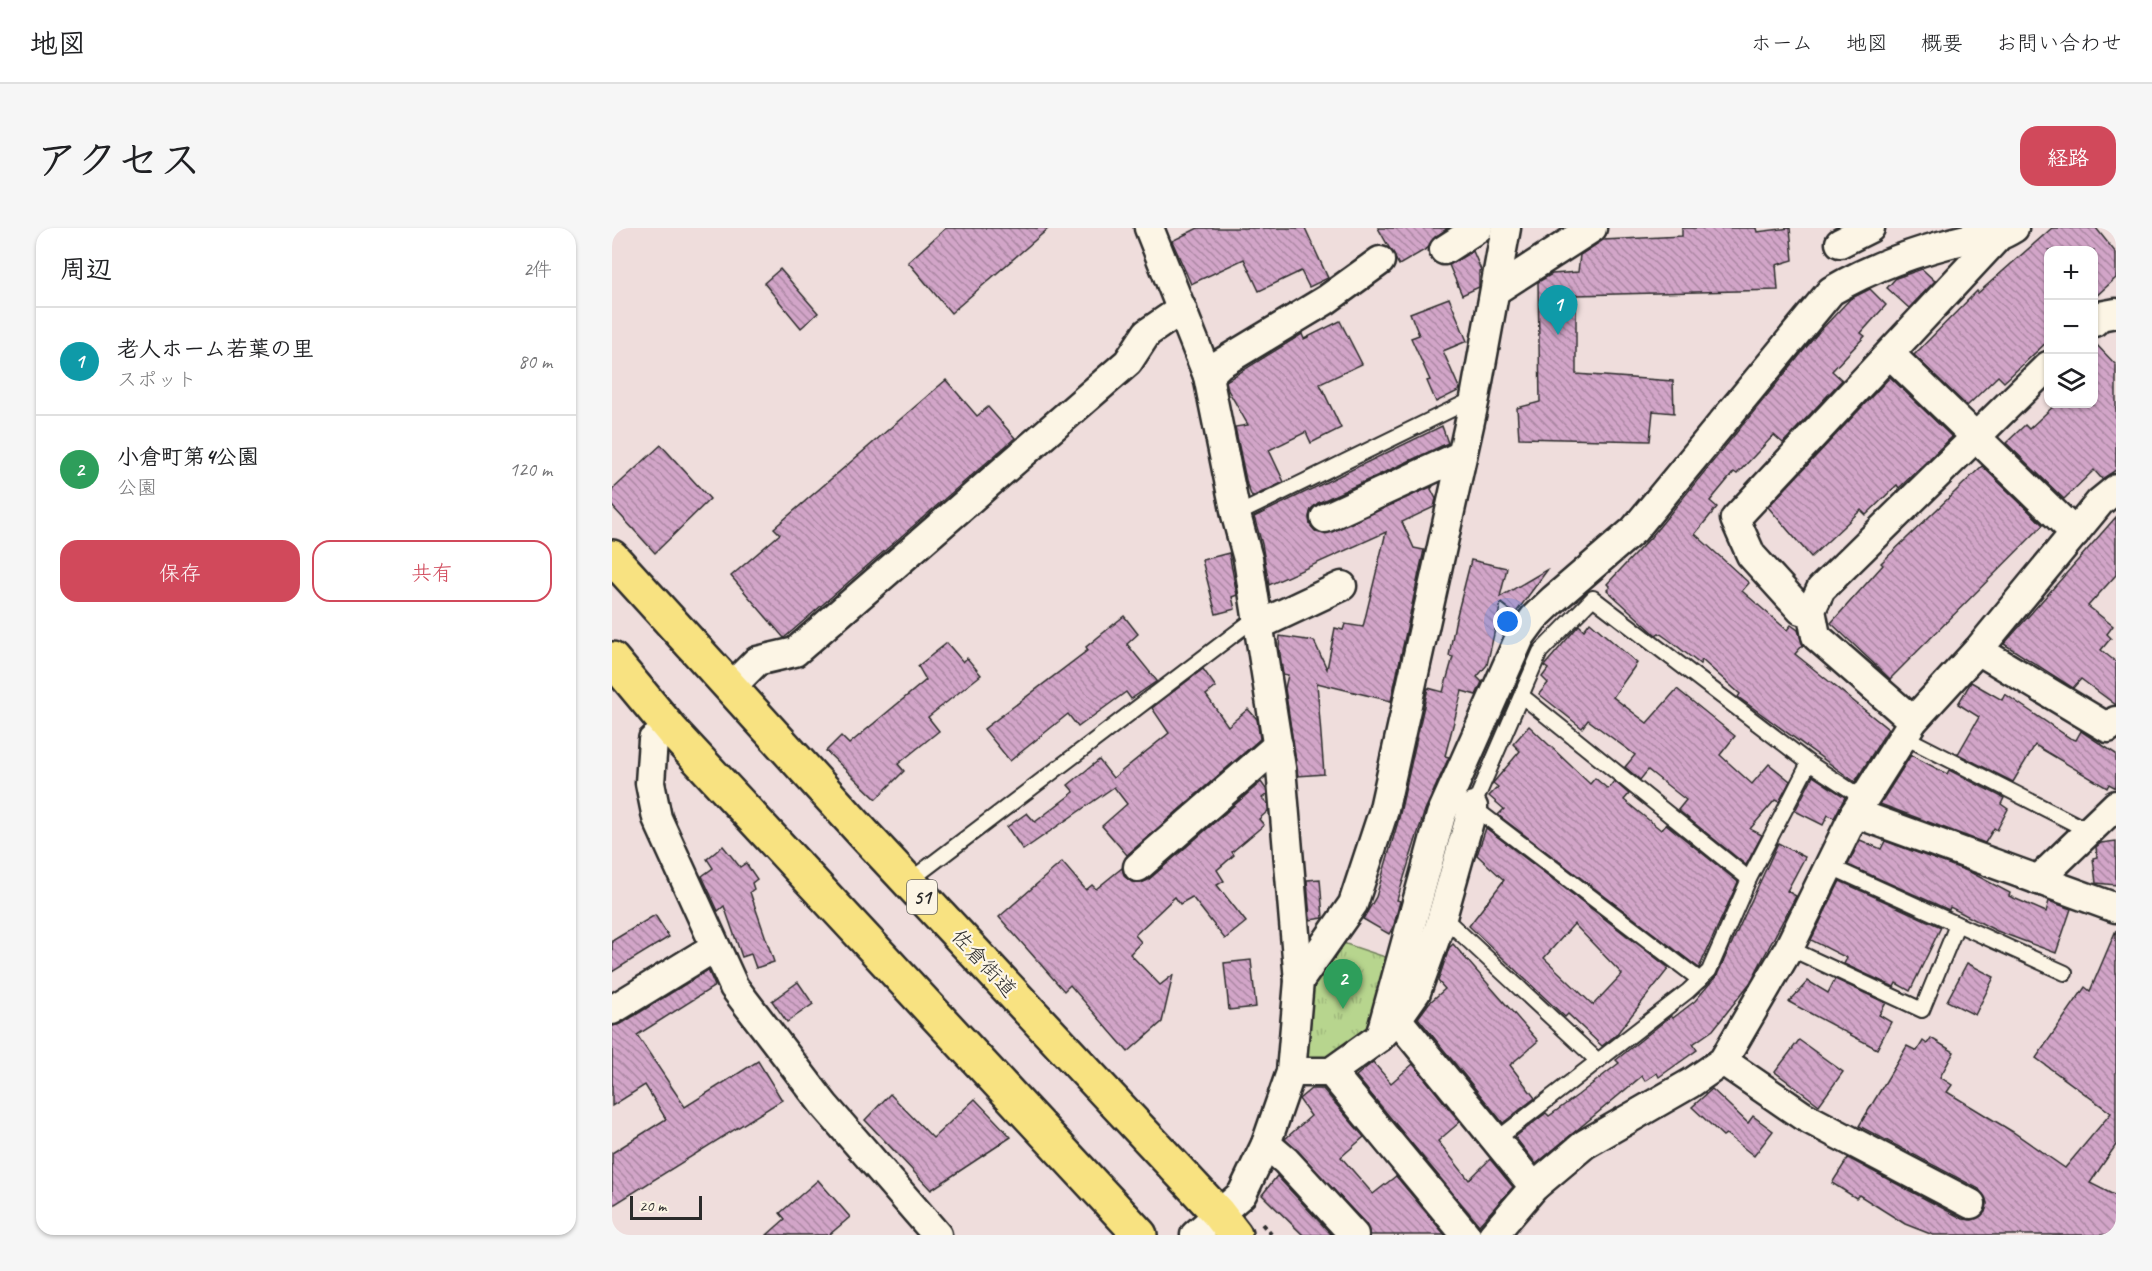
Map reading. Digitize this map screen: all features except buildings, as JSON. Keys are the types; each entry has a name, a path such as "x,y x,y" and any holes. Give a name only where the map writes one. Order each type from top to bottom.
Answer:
{"highway":[{"name":"佐倉街道","path":"612,557 908,882 1216,1228"},
{"path":"612,659 672,731 1140,1235"}],"street":[{"path":"1444,250 1478,228"},
{"path":"1299,981 1353,904 1383,813 1475,398 1506,228"},
{"path":"1496,290 1592,228"},
{"path":"1840,243 1870,228"},
{"path":"1154,230 1208,376 1236,515 1248,560 1278,745 1299,981 1291,1072 1266,1144 1242,1194 1216,1228"},
{"path":"1812,610 1802,610 1750,555 1735,519 2005,234"},
{"path":"1388,1028 1441,815 1488,714 1508,662 1534,618 1634,530 1831,291 1862,273 1913,255 1974,237 2005,234"},
{"path":"1208,376 1220,364 1326,300 1380,261"},
{"path":"729,688 757,661 795,652 1128,362 1147,333 1182,309"},
{"path":"2098,318 2116,313"},
{"path":"1890,354 2074,533"},
{"path":"1908,729 1816,636 1812,610 1821,589 2044,371"},
{"path":"1325,518 1462,455"},
{"path":"1493,1235 1534,1187 1584,1144 1691,1083 1723,1061 1789,948 1860,806 1908,729 2100,502 2116,489"},
{"path":"1258,620 1342,586"},
{"path":"1977,650 2108,728 2116,721"},
{"path":"672,731 652,741 650,783 657,818 734,987 796,1068 937,1235"},
{"path":"1138,867 1278,745"},
{"path":"2038,880 2116,805"},
{"path":"1860,806 2038,880 2116,908"},
{"path":"1291,1072 1331,1072 1388,1028 1416,992 1442,916 1473,807"},
{"path":"612,1010 715,947"},
{"path":"1388,1028 1496,1140 1534,1187"},
{"path":"1723,1061 1803,1116 1971,1204"},
{"path":"1331,1072 1466,1235"},
{"path":"1266,1144 1286,1161 1354,1235"}],"lane":[{"path":"1236,515 1475,398"},
{"path":"1700,980 1473,807 1540,652 1593,598 1809,763 1860,806"},
{"path":"908,882 1258,620"},
{"path":"1522,696 1749,879"},
{"path":"1908,729 2089,831"},
{"path":"1496,1140 1709,971 1749,879 1809,763"},
{"path":"1829,866 2065,973"},
{"path":"1442,916 1598,1061"},
{"path":"1789,948 1922,1010 1958,926"}],"green space":[{"path":"1340,942 1394,960 1374,1034 1329,1069 1298,1065 1309,984"}],"place":[{"name":"老人ホーム若葉の里","path":"1558,335"},
{"name":"小倉町第4公園","path":"1343,1009"}]}
